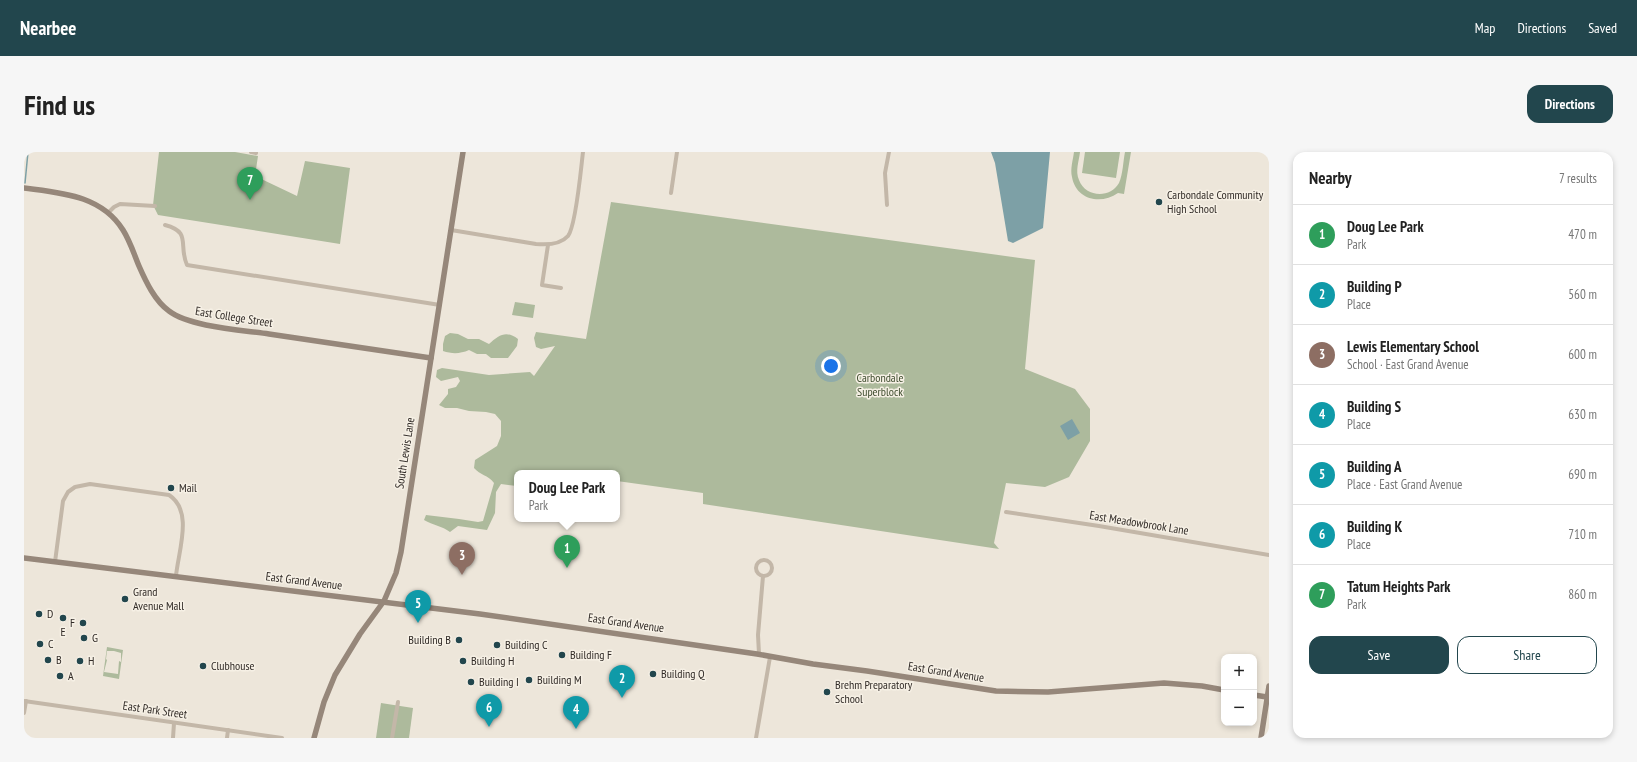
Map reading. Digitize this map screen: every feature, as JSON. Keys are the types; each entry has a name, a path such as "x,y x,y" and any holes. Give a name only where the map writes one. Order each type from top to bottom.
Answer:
{"street":[{"name":"South Lewis Lane","path":"314,738 324,702 335,675 360,634 384,601 396,573 401,552 463,152"},
{"path":"451,230 548,245 562,241 572,230 583,152"},
{"path":"671,193 677,152"},
{"path":"887,205 885,173 888,152"},
{"name":"East College Street","path":"24,188 72,194 89,200 108,213 116,220 123,230 143,276 155,297 169,311 185,320 222,328 431,358"},
{"path":"108,213 120,204 155,206"},
{"path":"165,225 176,228 182,235 184,258 188,265 440,305"},
{"path":"548,245 542,285 561,288"},
{"path":"55,562 60,520 66,495 75,487 90,484 169,495 174,498 179,504 184,518 176,576"},
{"name":"East Meadowbrook Lane","path":"1006,512 1269,555"},
{"name":"East Grand Avenue","path":"24,558 384,601 591,629 996,691 1048,692 1158,683 1202,686 1221,689"},
{"path":"766,560 770,563 772,568 771,574 763,576 759,574 756,568 760,561 766,560"},
{"path":"758,654 758,635 763,576"},
{"path":"756,738 770,657"},
{"path":"1261,738 1269,686"},
{"path":"1257,696 1268,698"},
{"path":"24,713 25,701"},
{"name":"East Park Street","path":"25,701 282,738"},
{"path":"392,738 398,702"},
{"path":"173,738 174,722"},
{"path":"227,738 228,730"}],"green space":[{"path":"159,152 235,152 258,156 255,176 297,196 305,161 350,168 340,244 158,215 153,205"},
{"path":"1074,152 1080,152 1077,173 1082,186 1092,193 1104,194 1110,192 1119,183 1125,152 1131,152 1124,194 1118,193 1104,199 1097,199 1090,198 1078,191 1074,185 1071,174"},
{"path":"1085,152 1120,152 1116,178 1082,173"},
{"name":"Carbondale Superblock","path":"611,202 1035,260 1025,369 1075,389 1090,409 1090,441 1069,477 1045,487 1006,483 994,543 999,549 703,504 703,493 620,481 620,470 514,470 514,486 501,484 496,492 495,513 487,530 458,526 450,532 424,520 426,515 478,522 483,521 494,483 474,468 475,460 497,446 501,436 501,421 495,414 457,408 445,408 439,405 448,394 448,389 456,387 460,381 458,377 441,381 436,377 437,370 442,368 489,375 530,372 534,376 555,346 541,349 536,347 534,338 536,332 586,339"},
{"path":"515,302 535,305 533,318 512,315"},
{"path":"450,333 458,334 468,339 479,339 489,344 499,336 506,334 514,336 518,339 517,346 508,358 491,358 486,354 477,354 469,350 456,353 443,351 445,336"},
{"path":"107,647 123,650 119,679 103,676","holes":["107,651 121,653 121,662 119,661 118,674 104,672 107,660"]},
{"path":"381,703 413,708 409,738 376,738"}],"water":[{"path":"991,152 1050,152 1043,228 1013,243 1008,241 995,163"},
{"path":"1072,419 1080,433 1068,440 1060,426"}],"waterway":[{"path":"25,183 28,152"}],"place":[{"name":"Tatum Heights Park","path":"250,200"},
{"name":"Carbondale Community High School","path":"1159,202"},
{"name":"Mail","path":"171,488"},
{"name":"Doug Lee Park","path":"567,568"},
{"name":"Lewis Elementary School","path":"462,575"},
{"name":"Grand Avenue Mall","path":"125,599"},
{"name":"D","path":"39,614"},
{"name":"E","path":"63,618"},
{"name":"F","path":"83,623"},
{"name":"Building A","path":"418,623"},
{"name":"G","path":"84,638"},
{"name":"Building B","path":"459,640"},
{"name":"C","path":"40,644"},
{"name":"Building C","path":"497,645"},
{"name":"Building F","path":"562,655"},
{"name":"B","path":"48,660"},
{"name":"H","path":"80,661"},
{"name":"Building H","path":"463,661"},
{"name":"Clubhouse","path":"203,666"},
{"name":"Building Q","path":"653,674"},
{"name":"A","path":"60,676"},
{"name":"Building M","path":"529,680"},
{"name":"Building I","path":"471,682"},
{"name":"Brehm Preparatory School","path":"827,692"},
{"name":"Building P","path":"622,698"},
{"name":"Building K","path":"489,727"},
{"name":"Building S","path":"576,729"}]}
